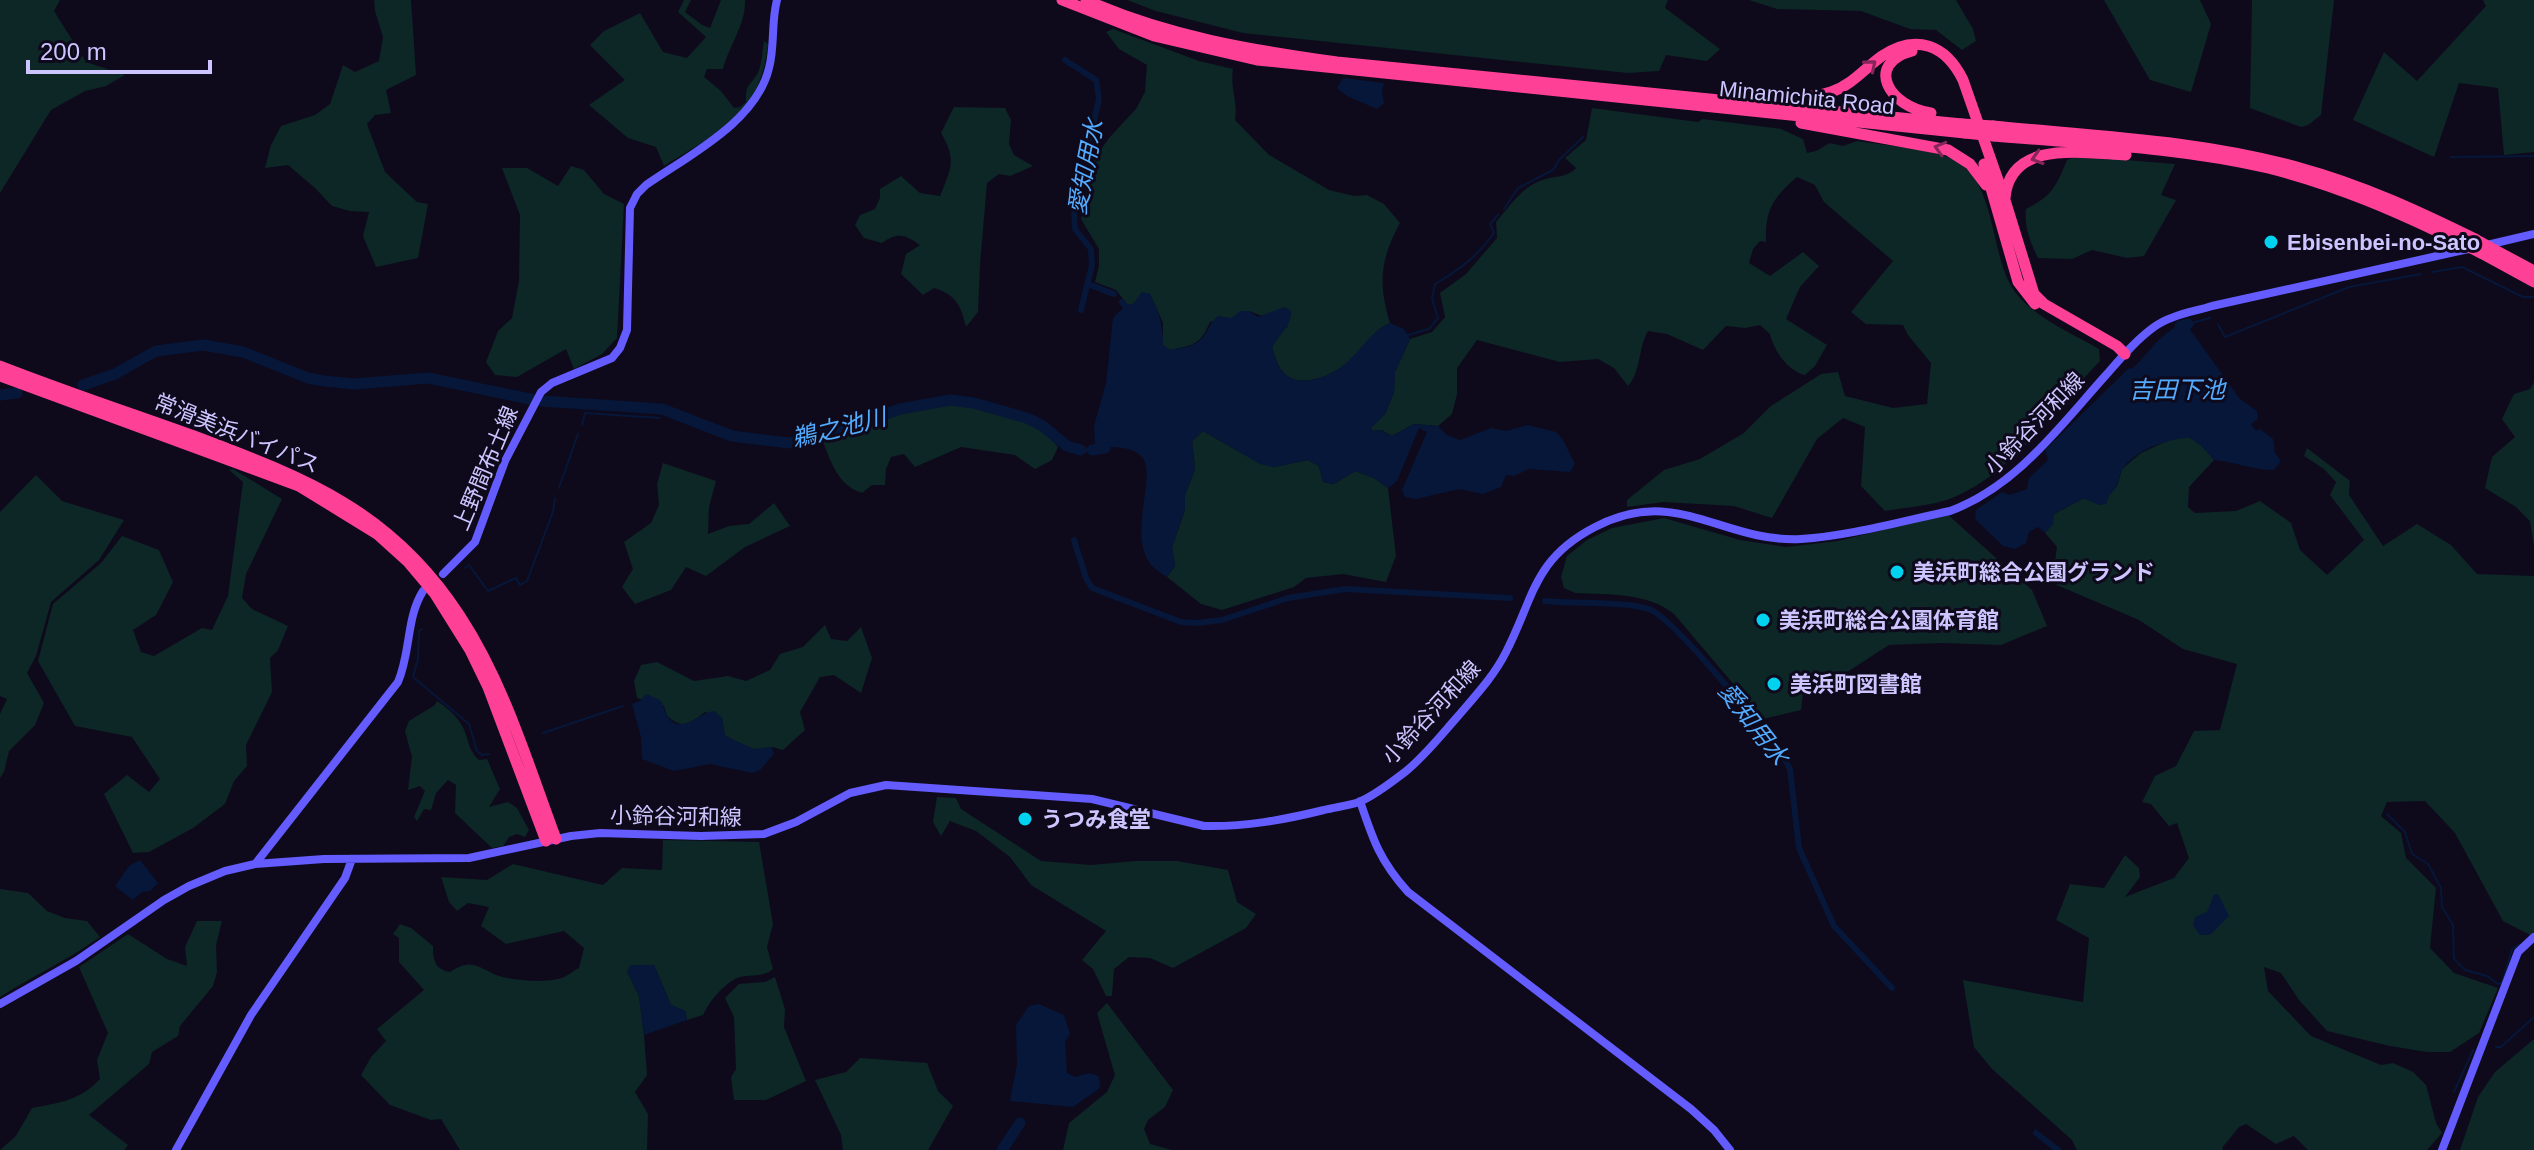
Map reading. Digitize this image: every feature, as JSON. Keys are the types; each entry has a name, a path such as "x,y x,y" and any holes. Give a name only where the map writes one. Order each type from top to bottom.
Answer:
{"highway":[{"name":"Minamichita Road","path":"1062,0 1154,36 1257,60 1616,98 2054,132 2227,152 2299,167 2377,194 2475,239 2534,271"},
{"name":"Minamichita Road","path":"1086,0 1159,28 1259,52 1962,125"},
{"path":"1663,93 1669,90 1747,96 1820,95 1843,87 1893,49 1907,45 1928,46 1949,58 1958,71 1999,200 2018,282 2031,301 2114,351 2125,354"},
{"path":"1962,125 1915,111 1900,102 1887,83 1893,61 1913,50 1925,51 1937,56 1954,73 1999,200"},
{"path":"1616,98 1625,103 1779,119 1937,146 1960,155 1999,200"},
{"name":"Minamichita Road","path":"1991,127 2197,155 2266,168 2362,197 2461,243 2534,282"},
{"path":"1999,200 2017,166 2039,156 2092,153 2190,159 2197,155"},
{"name":"常滑美浜バイパス","path":"0,366 305,479 370,520 413,555 442,589 498,687 551,840"},
{"name":"常滑美浜バイパス","path":"0,376 299,486 377,534 408,562 435,594 470,650 551,840"}],"main road":[{"name":"上野間布土線","path":"443,574 475,542 505,461 541,392 552,383 606,362 620,348 627,330 630,208 646,185 734,123 751,103 769,69 777,0"},
{"name":"小鈴谷河和線","path":"255,864 283,860 469,858 600,833 764,834 796,822 856,791 886,785 1092,799 1204,826 1223,827 1286,819 1360,801 1405,772 1476,695 1501,663 1541,574 1558,553 1595,527 1626,514 1671,511 1741,532 1801,539 1950,511 1972,503 2003,484 2125,354 2156,326 2212,306 2534,234"},
{"path":"0,1004 76,961 189,886 225,871 255,864 398,682 409,647 412,615 423,591"},
{"path":"1360,801 1377,851 1389,872 1408,892 1682,1101 1714,1130 1730,1150"},
{"path":"176,1150 251,1015 345,878 352,859"},
{"path":"2442,1150 2518,952 2534,937"}],"green space":[{"path":"0,0 60,0 54,11 86,62 125,75 106,86 85,91 51,110 0,193"},
{"path":"374,0 411,0 416,75 386,90 391,113 375,115 367,124 385,172 417,202 428,204 418,258 376,267 363,236 369,212 332,206 288,165 265,168 271,145 281,126 315,115 330,104 343,65 355,72 379,61 383,37"},
{"path":"684,0 691,0 685,12 710,28 721,0 745,0 743,18 723,69 707,69 704,77 721,91 734,108 746,102 748,88 760,69 764,41 768,44 764,69 746,105 719,131 664,166 656,147 628,138 589,105 625,80 590,45 604,31 640,13 663,52 687,58 706,37 678,12"},
{"path":"1127,0 1668,0 1665,8 1720,49 1707,61 1666,55 1659,71 1628,73 1243,33 1156,11"},
{"path":"1749,0 1956,0 1973,29 1976,41 1962,50 1936,30 1910,29 1861,11 1777,9"},
{"path":"2104,0 2200,0 2211,24 2191,92 2150,80"},
{"path":"2252,0 2334,0 2321,115 2308,125 2301,127 2250,108"},
{"path":"2483,0 2534,0 2534,152 2504,155 2498,88 2459,83 2434,157 2353,120 2384,52 2417,81 2486,6"},
{"path":"1113,29 1199,61 1233,69 1235,120 1269,155 1329,190 1354,196 1367,195 1384,204 1400,223 1388,249 1383,272 1390,323 1377,331 1345,365 1313,380 1288,377 1279,366 1272,348 1278,334 1288,326 1249,311 1210,322 1195,343 1170,350 1163,345 1163,323 1150,294 1127,304 1116,290 1095,282 1099,249 1081,219 1093,161 1136,109 1145,92 1147,65 1119,49 1106,32"},
{"path":"954,107 1005,108 1011,120 1009,144 1014,155 1033,166 1010,176 999,174 987,183 978,312 966,327 959,307 948,294 934,288 923,295 901,274 906,254 920,245 901,236 882,243 864,238 855,225 860,215 875,209 880,189 901,176 920,193 940,196 951,164 941,133"},
{"path":"1592,108 1781,129 1803,139 1807,153 1830,143 1843,146 1857,141 1924,151 1958,162 1970,173 1986,202 2010,284 2038,314 2099,349 2100,361 2014,456 1974,487 1944,501 1885,511 1861,486 1865,427 1843,418 1817,439 1772,518 1734,506 1663,502 1627,507 1627,500 1664,470 1700,459 1744,433 1771,406 1821,374 1838,372 1845,396 1893,408 1927,404 1931,363 1903,325 1866,324 1851,312 1893,261 1824,202 1815,185 1797,177 1772,205 1766,242 1760,241 1753,249 1749,263 1770,276 1803,252 1819,266 1800,287 1786,319 1827,345 1815,366 1805,375 1793,370 1783,359 1774,347 1770,334 1760,325 1745,328 1726,326 1703,350 1667,334 1648,331 1635,374 1628,386 1614,368 1598,359 1560,362 1477,340 1457,368 1457,394 1452,414 1438,426 1414,424 1392,436 1381,430 1373,431 1370,428 1385,414 1394,392 1395,372 1410,339 1432,332 1445,317 1440,293 1466,274 1497,238 1496,222 1521,193 1533,184 1568,174 1576,168 1565,158 1586,140"},
{"path":"2077,156 2175,164 2161,195 2176,200 2144,256 2127,258 2092,250 2072,259 2038,258 2028,234 2026,209 2047,195 2067,160"},
{"path":"571,166 584,170 604,194 624,204 617,338 602,354 574,369 566,349 517,377 495,375 486,362 498,331 512,318 519,281 520,215 502,168 527,168 558,186"},
{"path":"2534,382 2534,547 2530,521 2516,507 2485,488 2492,457 2515,437 2502,419 2514,394 2530,389"},
{"path":"951,403 975,406 1043,429 1058,447 1052,460 1035,469 1015,455 961,447 915,467 904,454 891,457 885,485 872,485 862,493 841,479 823,442 900,412"},
{"path":"1203,431 1274,467 1308,460 1319,466 1323,482 1334,484 1355,471 1374,478 1388,488 1396,556 1386,582 1343,574 1306,578 1294,587 1222,610 1201,604 1167,577 1175,566 1172,547 1195,469 1192,441"},
{"path":"2189,437 2214,460 2189,487 2188,507 2195,513 2236,511 2260,501 2291,523 2300,550 2327,575 2364,540 2330,495 2336,482 2324,469 2304,456 2307,448 2350,481 2349,495 2383,546 2417,524 2451,545 2477,574 2534,576 2534,932 2530,935 2503,921 2455,833 2425,801 2387,802 2381,816 2401,833 2406,858 2436,888 2430,948 2454,973 2498,988 2479,1033 2450,1052 2427,1052 2327,1031 2299,1000 2281,973 2264,967 2268,991 2311,1036 2381,1065 2393,1063 2413,1072 2426,1085 2436,1123 2442,1133 2427,1150 2308,1150 2294,1136 2276,1144 2246,1124 2239,1127 2223,1150 2077,1150 2072,1140 1992,1069 1974,1047 1963,980 2083,1002 2089,938 2056,920 2070,884 2104,888 2125,855 2139,868 2140,877 2125,897 2174,878 2189,858 2177,823 2169,826 2151,804 2142,802 2155,776 2176,766 2194,731 2220,730 2237,664 2183,649 2139,620 2052,583 2057,547 2045,533 2052,524 2054,514 2084,498 2100,505 2117,486 2122,469 2141,453 2169,440"},
{"path":"663,463 716,481 709,507 708,534 729,526 749,524 774,503 790,526 745,547 706,576 686,567 671,590 635,604 622,587 633,569 624,542 651,523 659,505 657,484"},
{"path":"233,469 282,499 246,574 242,598 252,609 288,626 278,650 270,658 272,692 246,745 247,766 234,781 225,804 193,828 149,852 133,853 104,794 127,775 149,792 160,779 132,737 75,726 38,661 53,604 101,563 122,536 159,550 173,582 156,615 133,630 141,652 154,656 202,628 212,630 228,596 243,482 229,470"},
{"path":"36,475 62,501 124,520 99,560 51,602 36,656 27,673 44,703 35,725 9,751 0,778 0,714 7,699 0,696 0,512"},
{"path":"1947,514 2032,590 2047,626 2001,645 1889,645 1827,685 1804,685 1801,710 1763,719 1674,614 1640,598 1575,593 1564,588 1561,577 1567,556 1587,540 1612,528 1664,518 1740,540 1786,547 1838,541"},
{"path":"825,625 831,639 847,641 861,627 872,658 861,693 834,675 820,677 800,712 805,730 783,750 772,747 754,750 725,736 722,718 705,712 690,722 678,723 667,716 664,706 637,698 634,681 641,665 657,662 694,681 728,676 746,681 770,670 780,654 803,647"},
{"path":"437,701 459,720 475,756 479,760 487,759 500,789 489,807 508,802 517,808 529,830 525,837 517,834 509,837 503,846 492,848 455,813 456,785 448,780 436,793 431,810 424,809 417,821 414,817 425,791 420,786 408,790 412,757 405,731 409,721"},
{"path":"937,797 956,798 961,809 1041,861 1091,865 1177,861 1228,870 1237,902 1256,914 1246,928 1173,968 1150,958 1129,957 1114,969 1112,996 1106,996 1093,969 1082,960 1106,931 1031,885 1010,857 976,831 950,821 941,836 933,822"},
{"path":"663,840 759,842 773,924 767,947 773,969 764,974 735,979 716,995 703,1015 687,1020 685,1011 671,1005 654,965 627,971 639,996 644,1035 647,1075 635,1092 648,1114 647,1150 460,1150 441,1119 431,1120 390,1105 361,1075 371,1057 386,1041 377,1029 424,990 399,962 399,938 393,934 400,924 411,928 433,946 436,964 450,972 472,965 503,977 541,981 562,978 579,968 584,948 564,931 506,944 481,926 489,907 468,903 457,911 449,902 441,877 487,880 513,864 603,885 622,868 662,870"},
{"path":"0,889 28,893 47,911 65,918 87,921 100,937 0,997"},
{"path":"197,921 222,921 216,945 217,972 213,986 180,1026 178,1036 152,1052 149,1064 89,1115 128,1145 124,1150 0,1150 16,1136 32,1108 77,1096 100,1079 97,1060 108,1033 79,967 128,934 167,959 187,966 185,947"},
{"path":"775,977 785,1009 784,1027 806,1081 766,1100 734,1100 731,1077 736,1069 734,1017 725,998 739,984 765,982"},
{"path":"1107,1003 1173,1090 1165,1107 1148,1120 1144,1129 1150,1144 1172,1150 1063,1150 1069,1123 1107,1092 1115,1075 1097,1013"},
{"path":"2534,1039 2534,1150 2460,1150 2478,1097 2495,1072"},
{"path":"860,1058 927,1063 938,1091 953,1106 928,1150 843,1150 841,1135 815,1080 846,1072"}],"water":[{"path":"1343,78 1384,83 1384,103 1377,109 1347,96 1337,88"},
{"path":"1142,292 1150,294 1160,319 1163,345 1170,350 1199,341 1218,316 1232,318 1240,311 1249,311 1258,317 1284,307 1291,311 1289,321 1272,348 1282,371 1296,380 1314,380 1339,369 1377,331 1390,323 1404,329 1410,339 1395,372 1394,392 1385,414 1371,428 1373,431 1380,430 1392,436 1414,424 1438,426 1447,435 1460,440 1491,428 1506,431 1528,425 1556,432 1575,464 1570,472 1529,469 1514,476 1506,475 1501,487 1483,494 1459,489 1416,499 1405,497 1402,490 1427,432 1419,428 1397,481 1388,488 1374,478 1355,471 1334,484 1323,482 1319,466 1308,460 1274,467 1260,464 1203,431 1192,441 1195,469 1172,547 1175,566 1167,577 1152,566 1142,539 1147,477 1142,457 1126,449 1095,445 1094,426 1106,383 1113,318 1127,304 1133,304"},
{"name":"吉田下池","path":"2179,325 2189,328 2240,399 2257,411 2258,419 2251,424 2256,431 2260,429 2273,439 2275,453 2281,461 2274,470 2214,460 2189,437 2171,440 2135,456 2122,470 2106,504 2100,505 2084,498 2054,514 2053,524 2045,533 2038,527 2029,532 2026,543 2015,549 2003,546 1975,519 1976,510 2002,492 2010,495 2027,489 2029,478 2048,460 2045,450 2159,340"},
{"path":"646,694 660,700 673,722 685,724 714,711 722,718 725,736 754,749 772,747 774,754 760,770 752,773 710,764 674,771 642,759 641,737 632,704"},
{"path":"140,860 158,883 133,900 115,886 129,866"},
{"path":"2218,894 2229,916 2210,935 2200,935 2193,925 2195,917 2207,912 2214,895"},
{"path":"631,965 654,965 671,1005 685,1011 687,1020 644,1035 639,996 627,971"},
{"path":"1039,1004 1064,1015 1070,1034 1065,1042 1067,1073 1075,1077 1089,1073 1099,1076 1100,1088 1073,1107 1010,1101 1017,1064 1016,1025 1029,1006"}],"waterway":[{"name":"愛知用水","path":"1065,60 1096,80 1099,99 1074,210 1075,229 1091,249 1092,265 1081,310"},
{"path":"1504,209 1518,188 1553,170 1583,137"},
{"path":"2451,157 2534,156"},
{"path":"1408,335 1429,329 1438,318 1432,299 1435,284 1475,256 1494,233 1490,224 1499,214"},
{"path":"2432,272 2462,267 2523,297 2534,297"},
{"path":"2218,324 2225,337 2349,287 2421,274"},
{"name":"愛知用水","path":"1088,284 1114,294"},
{"name":"愛知用水","path":"1122,302 1125,306"},
{"path":"2188,324 2210,318"},
{"path":"2180,326 2188,324"},
{"name":"鵜之池川","path":"83,385 115,374 156,351 203,345 243,352 308,378 324,381 354,384 428,378 530,399"},
{"name":"鵜之池川","path":"0,395 17,393"},
{"name":"鵜之池川","path":"541,401 662,409 732,436 789,443 844,429 900,409 950,400 974,403 1027,418 1043,426 1067,446 1081,450"},
{"path":"582,425 585,413 660,418"},
{"path":"559,488 578,434"},
{"name":"鵜之池川","path":"1092,450 1105,448"},
{"path":"465,568 469,565 488,591 516,578 520,585 527,581 553,512 555,498"},
{"name":"愛知用水","path":"1074,540 1092,588 1181,622 1222,620 1288,598 1345,589 1510,598"},
{"name":"愛知用水","path":"1545,601 1649,609 1697,652 1782,754 1790,769 1799,848 1834,926 1892,988"},
{"path":"422,629 419,631 418,659 413,677 469,724 477,751 482,755 489,754"},
{"path":"543,733 623,706"},
{"path":"2387,814 2405,832 2412,854 2428,864 2441,888 2442,907 2453,925 2454,959 2465,970 2502,983 2512,949 2520,944"},
{"path":"2496,1047 2501,1047 2534,1017"},
{"path":"2454,1092 2473,1050"},
{"path":"1002,1150 1020,1123"},
{"name":"愛知用水","path":"2036,1133 2058,1150"}],"place":[{"name":"Ebisenbei-no-Sato","path":"2271,242"},
{"name":"美浜町総合公園グランド","path":"1897,572"},
{"name":"美浜町総合公園体育館","path":"1763,620"},
{"name":"美浜町図書館","path":"1774,684"},
{"name":"うつみ食堂","path":"1025,819"}]}
